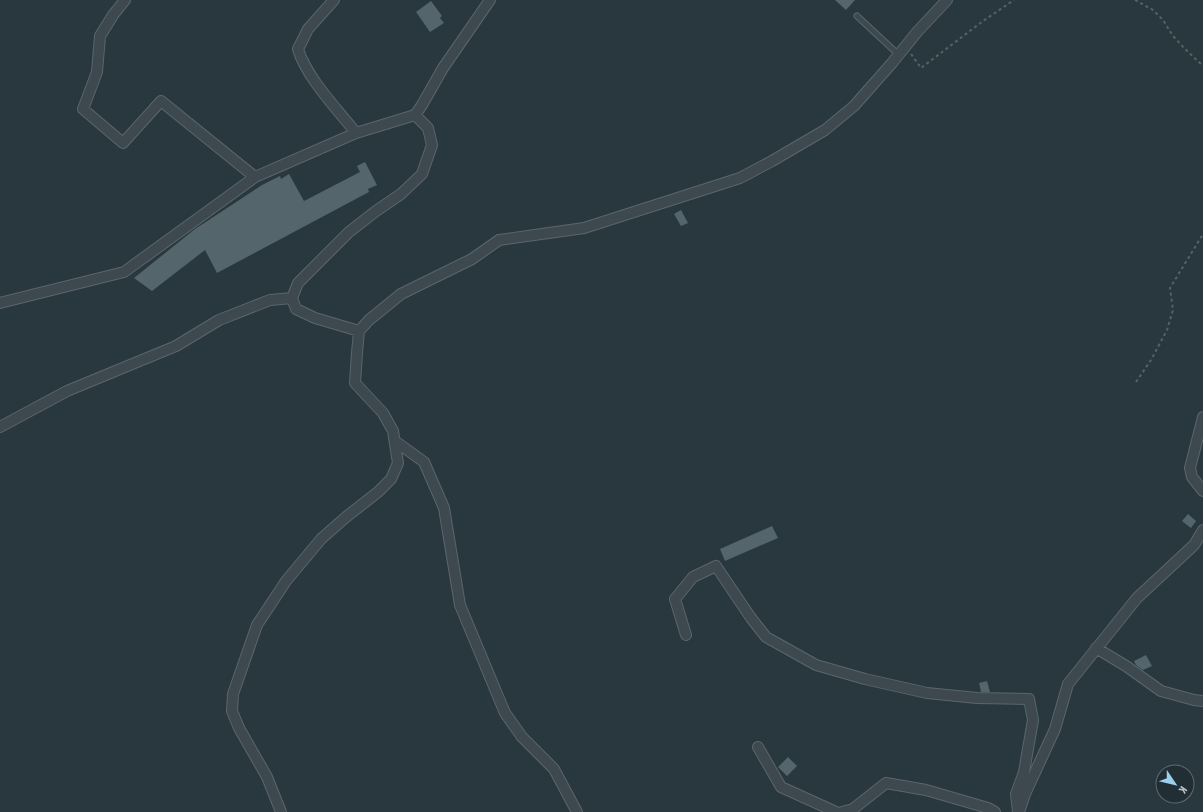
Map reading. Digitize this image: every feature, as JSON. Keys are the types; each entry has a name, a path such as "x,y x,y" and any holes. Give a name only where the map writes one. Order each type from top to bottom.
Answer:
{"street":[{"path":"125,0 113,15 100,36 96,72 83,109 123,143 161,101 255,177"},
{"path":"334,0 308,29 298,49 302,60 313,78 356,133"},
{"path":"0,304 124,272 255,177 356,133 415,115 443,68 490,0"},
{"path":"281,812 267,777 239,728 232,711 233,694 257,625 286,581 321,539 391,480 398,463 393,431 383,413 355,383 360,331 369,320 401,294 472,259 499,240 584,228 740,178 772,161 825,130 854,106 899,55 917,32 947,0"},
{"path":"360,331 315,318 296,309 292,298 298,282 349,232 401,194 422,174 432,145 428,128 415,115"},
{"path":"0,427 67,391 176,346 219,320 270,300 292,298"},
{"path":"1203,417 1190,468 1192,478 1203,491"},
{"path":"394,441 424,462 444,508 460,605 505,713 522,738 554,769 577,812"},
{"path":"1019,812 1025,794 1054,729 1068,684 1137,598 1194,545 1203,530"},
{"path":"686,635 675,599 693,577 716,566 751,618 766,637 816,665 865,679 927,693 977,698 1029,699 1033,720 1024,772 1016,794 1019,812"},
{"path":"1096,648 1126,666 1161,691 1203,701"},
{"path":"758,746 781,787 836,812"},
{"path":"842,812 853,808 886,783 926,790 988,808 995,812"}],"lane":[{"path":"857,16 899,55"}],"path":[{"path":"905,47 921,68 983,21 1014,0"},
{"path":"1135,0 1153,10 1163,20 1173,36 1203,66"},
{"path":"1136,382 1151,360 1167,330 1173,310 1170,288 1203,234"}],"building":[{"path":"835,0 855,0 846,10"},
{"path":"431,1 442,16 440,18 444,23 430,32 416,12"},
{"path":"365,162 377,185 368,189 369,192 217,273 205,250 152,291 134,278 195,229 262,185 280,176 281,179 289,174 304,201 360,172 357,166"},
{"path":"681,210 688,223 681,226 674,214"},
{"path":"1188,514 1196,521 1191,528 1182,521"},
{"path":"772,526 778,538 725,561 720,549"},
{"path":"1146,655 1152,666 1143,670 1136,665 1134,661"},
{"path":"987,681 990,692 981,692 979,683"},
{"path":"788,757 797,766 787,776 778,767"}]}
